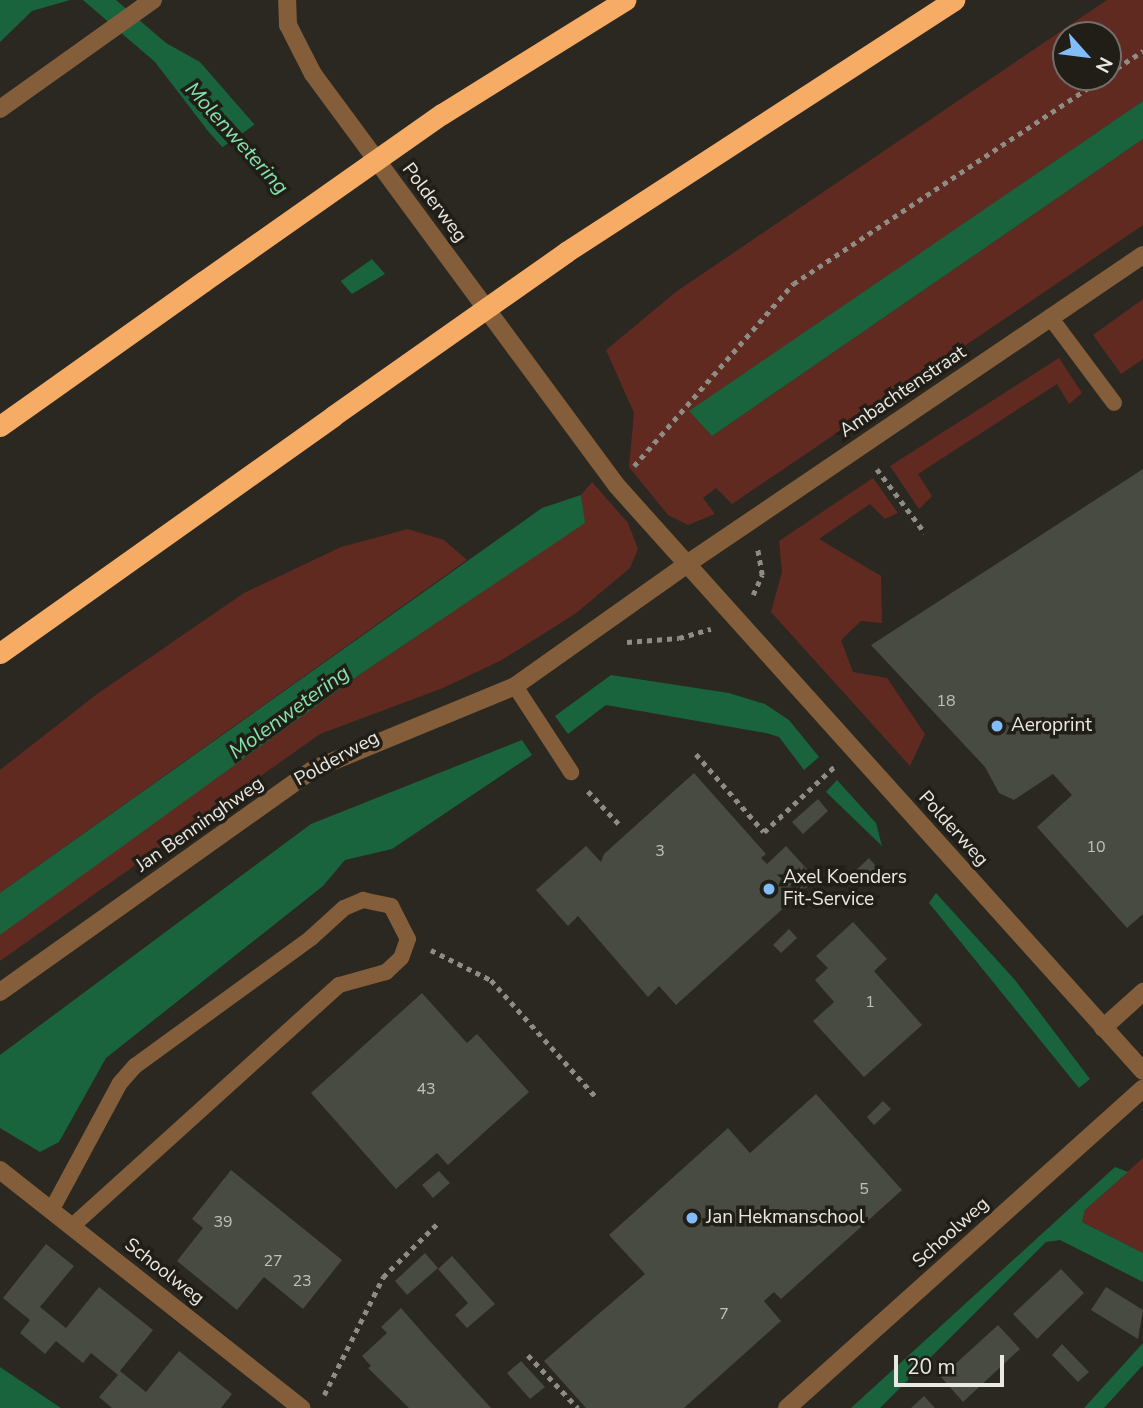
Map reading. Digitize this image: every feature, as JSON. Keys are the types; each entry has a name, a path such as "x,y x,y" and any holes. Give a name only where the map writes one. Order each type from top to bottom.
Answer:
{"highway":[{"path":"0,426 442,114 625,0"},
{"path":"0,653 566,252 954,0"}],"street":[{"name":"Polderweg","path":"287,0 288,25 313,74 617,486 1143,1071"},
{"path":"0,109 147,4"},
{"name":"Ambachtenstraat","path":"687,564 1143,255"},
{"name":"Jan Benninghweg","path":"0,992 314,769 515,686 687,564"},
{"path":"1104,1028 1143,992"},
{"name":"Schoolweg","path":"787,1408 1143,1089"},
{"name":"Schoolweg","path":"0,1170 301,1408"}],"lane":[{"path":"1050,317 1114,403"},
{"path":"515,686 571,772"},
{"path":"51,1210 120,1083 135,1066 311,938 344,908 363,900 390,906 408,939 401,958 386,972 339,985 72,1226"}],"path":[{"path":"1122,65 1143,51"},
{"path":"617,486 793,284 1083,91"},
{"path":"860,446 925,533"},
{"path":"620,642 679,638 712,628 750,602 762,575 759,550 740,528"},
{"path":"696,754 764,832 853,749"},
{"path":"571,772 619,824"},
{"path":"408,939 491,980 596,1096"},
{"path":"317,1408 383,1277 439,1222"},
{"path":"528,1355 578,1408"}],"shaded area":[{"path":"1107,0 1143,0 1143,101 690,411 712,436 1143,139 1143,225 732,504 716,488 703,498 715,514 688,525 668,515 629,467 634,413 606,350 677,291 1052,37 1052,91 1122,91 1122,21 1076,21"},
{"path":"1143,299 1143,359 1121,374 1093,335"},
{"path":"1059,358 1082,393 1069,404 1057,384 918,474 932,496 919,509 890,466"},
{"path":"873,478 898,513 885,519 870,504 819,539 881,576 882,623 861,621 841,640 853,672 887,678 925,734 910,766 771,612 782,572 779,541"},
{"path":"592,482 628,523 638,549 630,568 575,614 500,661 443,688 320,734 0,961 0,935 359,675 584,523 581,495"},
{"path":"408,529 444,540 467,560 0,893 0,770 97,694 244,593 341,547"},
{"path":"1143,1158 1143,1253 1082,1222 1085,1210"}],"water":[{"path":"0,0 70,0 32,11 0,42"},
{"name":"Molenwetering","path":"83,0 116,0 166,43 200,62 385,274 352,294 208,131 155,62"},
{"path":"1143,101 1143,139 712,436 689,411"},
{"name":"Molenwetering","path":"581,495 585,523 359,675 0,935 0,893 542,508"},
{"path":"611,675 729,693 765,704 789,720 819,757 804,770 779,737 606,705 568,734 555,716"},
{"path":"522,740 532,755 392,849 345,860 323,886 106,1058 59,1142 40,1152 0,1128 0,1055 311,824"},
{"path":"837,780 876,823 882,846 826,792"},
{"path":"936,893 1015,980 1090,1079 1079,1088 929,903"},
{"path":"1115,1167 1128,1172 1085,1210 1082,1222 1143,1253 1143,1282 1060,1240 1046,1242 880,1408 851,1408"},
{"path":"1143,1343 1143,1365 1104,1408 1084,1408"},
{"path":"0,1367 58,1406 61,1408 0,1408"}],"pier":[{"path":"257,123 375,257 338,283 220,149"}],"building":[{"path":"1143,469 1143,914 1127,928 1037,827 1072,795 1053,774 1014,800 999,793 985,767 871,645"},
{"path":"694,773 766,854 761,858 767,864 786,846 816,879 676,1005 659,986 648,997 578,916 568,926 536,890 586,846 601,862 604,854"},
{"path":"818,799 828,811 803,834 792,822"},
{"path":"869,858 880,871 864,886 852,874"},
{"path":"853,922 887,959 874,971 922,1025 864,1077 813,1021 834,1002 815,980 828,968 816,956"},
{"path":"789,929 797,938 781,953 773,945"},
{"path":"422,993 467,1043 477,1034 529,1092 448,1165 437,1153 396,1189 311,1093"},
{"path":"816,1094 902,1190 781,1299 774,1292 764,1301 781,1321 684,1408 586,1408 544,1361 645,1274 609,1235 728,1128 750,1153"},
{"path":"883,1101 891,1109 874,1125 867,1117"},
{"path":"231,1170 342,1260 303,1309 264,1277 237,1310 177,1261 203,1228 192,1219"},
{"path":"439,1171 450,1183 433,1198 422,1185"},
{"path":"46,1244 74,1266 40,1307 66,1328 99,1287 153,1330 120,1371 146,1392 179,1351 232,1394 221,1408 112,1408 99,1397 118,1375 91,1353 83,1363 56,1341 45,1354 20,1333 30,1320 3,1298"},
{"path":"425,1253 438,1268 407,1295 395,1281"},
{"path":"452,1256 495,1304 467,1328 455,1315 468,1303 438,1269"},
{"path":"1061,1269 1084,1293 1037,1339 1013,1314"},
{"path":"1106,1287 1143,1310 1138,1339 1091,1310"},
{"path":"401,1308 491,1408 409,1408 368,1368 371,1366 362,1356 387,1333 381,1327"},
{"path":"998,1325 1020,1349 963,1402 941,1377"},
{"path":"1062,1344 1089,1372 1078,1382 1052,1355"},
{"path":"521,1361 545,1387 530,1399 507,1373"},
{"path":"924,1396 935,1408 911,1408"}],"place":[{"name":"Aeroprint","path":"997,726"},
{"name":"Axel Koenders Fit-Service","path":"769,889"},
{"name":"Jan Hekmanschool","path":"692,1218"}]}
